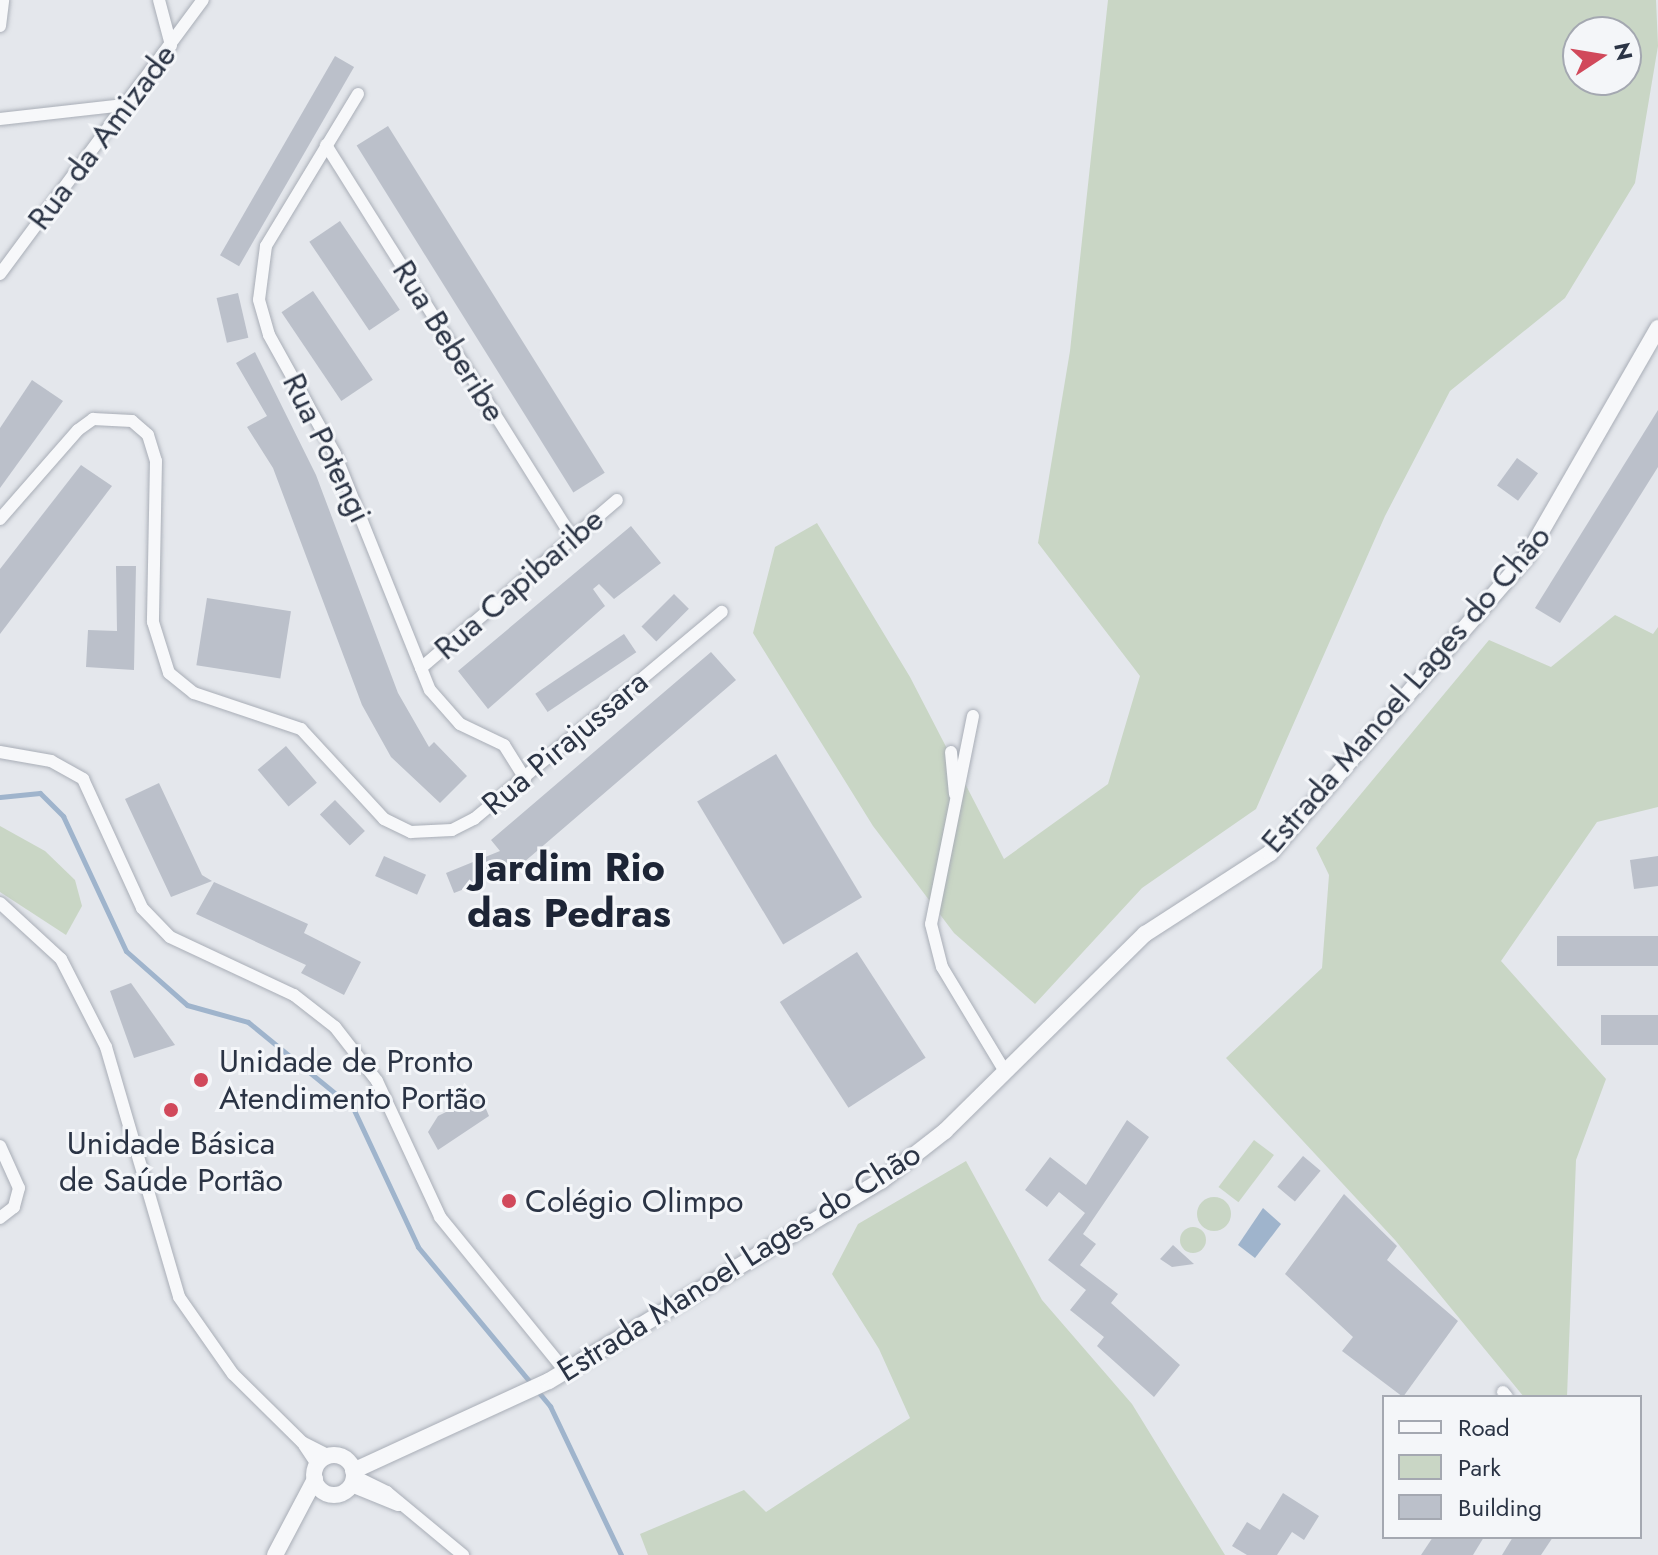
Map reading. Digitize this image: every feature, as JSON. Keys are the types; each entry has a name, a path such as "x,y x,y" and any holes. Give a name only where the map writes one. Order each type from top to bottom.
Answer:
{"street":[{"path":"0,26 3,0"},
{"path":"159,0 171,45"},
{"name":"Rua da Amizade","path":"0,274 203,0"},
{"name":"Rua Potengi","path":"358,94 266,246 259,300 269,335 335,454 421,668 445,711 504,745 525,779"},
{"path":"0,119 124,105"},
{"name":"Rua Beberibe","path":"326,145 571,536"},
{"name":"Estrada Manoel Lages do Chão","path":"327,1493 338,1470 566,1372 881,1181 945,1131 1003,1068 1145,934 1270,853 1527,556 1658,328"},
{"name":"Rua Pirajussara","path":"0,519 78,430 93,419 132,421 148,435 156,461 153,622 169,673 194,693 301,729 384,819 411,832 452,830 525,779 722,612"},
{"name":"Rua Capibaribe","path":"421,668 571,536 617,500"},
{"path":"973,716 956,813 934,902 935,944 958,998 1003,1068"},
{"path":"0,752 51,761 83,779 142,908 170,937 294,995 335,1027 377,1081 448,1229 566,1372"},
{"path":"951,752 956,813"},
{"path":"0,903 61,959 99,1032 179,1297 233,1374 302,1442 338,1470 401,1507 463,1555"},
{"path":"0,1146 19,1198 0,1218"},
{"path":"289,1530 327,1493 338,1470"},
{"path":"275,1555 289,1530 338,1470"}],"green space":[{"path":"1108,0 1656,0 1658,46 1635,183 1565,298 1450,391 1385,516 1256,809 1142,888 1035,1004 954,933 873,826 753,633 775,547 817,523 910,677 1004,859 1108,784 1140,676 1038,543 1070,351"},
{"path":"1615,615 1653,634 1658,627 1658,807 1597,822 1501,961 1606,1079 1576,1160 1567,1395 1522,1395 1395,1240 1226,1058 1322,968 1329,875 1316,848 1489,640 1551,667"},
{"path":"0,826 45,851 75,880 82,906 66,935 0,892"},
{"path":"1254,1140 1274,1155 1238,1202 1218,1187"},
{"path":"966,1161 1042,1300 1132,1404 1225,1555 648,1555 640,1534 744,1490 766,1512 910,1418 879,1349 832,1274 858,1224"},
{"path":"1214,1197 1226,1202 1231,1214 1226,1226 1214,1231 1202,1226 1197,1214 1202,1202"},
{"path":"1193,1227 1202,1231 1206,1240 1202,1249 1193,1253 1184,1249 1180,1240 1184,1231"}],"water":[{"path":"1263,1208 1281,1224 1255,1258 1238,1245"}],"building":[{"path":"335,56 354,67 239,266 220,255"},
{"path":"388,126 605,473 573,492 357,146"},
{"path":"340,221 400,310 369,330 309,242"},
{"path":"313,291 373,380 341,401 281,312"},
{"path":"238,293 248,338 227,343 217,298"},
{"path":"255,352 316,475 398,693 429,747 434,742 467,776 440,803 391,757 362,705 273,468 247,427 267,416 236,363"},
{"path":"32,380 63,401 0,488 0,428"},
{"path":"1658,410 1658,467 1560,623 1535,608"},
{"path":"1517,458 1538,473 1518,501 1497,486"},
{"path":"81,465 112,486 0,634 0,569"},
{"path":"631,526 661,563 614,599 599,584 593,589 605,606 488,709 458,671"},
{"path":"116,566 136,566 134,670 86,667 88,630 117,631"},
{"path":"674,594 689,609 656,641 641,627"},
{"path":"207,598 291,611 280,678 196,665"},
{"path":"624,634 636,652 548,712 535,694"},
{"path":"711,652 736,680 516,869 454,893 446,873 500,851 491,840"},
{"path":"286,746 317,783 289,807 258,770"},
{"path":"776,754 862,897 783,945 697,801"},
{"path":"159,783 202,875 212,881 171,897 125,799"},
{"path":"335,800 365,831 350,846 320,815"},
{"path":"384,856 426,875 417,895 375,876"},
{"path":"1658,856 1658,886 1634,889 1630,860"},
{"path":"214,882 308,924 304,933 361,962 344,995 301,973 306,965 196,914"},
{"path":"1557,936 1658,936 1658,966 1557,966"},
{"path":"857,952 926,1058 848,1108 780,1002"},
{"path":"131,983 175,1045 134,1058 110,991"},
{"path":"1601,1015 1658,1015 1658,1045 1601,1045"},
{"path":"480,1095 489,1116 438,1150 428,1132 438,1116"},
{"path":"1127,1120 1149,1137 1083,1234 1096,1244 1080,1265 1118,1294 1111,1303 1180,1365 1154,1397 1097,1346 1104,1337 1070,1310 1086,1290 1048,1260 1085,1213 1059,1192 1047,1207 1025,1190 1050,1157 1086,1185"},
{"path":"1303,1156 1321,1171 1295,1201 1277,1187"},
{"path":"1344,1194 1397,1246 1387,1260 1458,1321 1404,1395 1400,1395 1342,1351 1353,1337 1285,1274"},
{"path":"1173,1245 1194,1264 1172,1267 1160,1259"},
{"path":"1283,1493 1319,1516 1304,1540 1292,1532 1277,1555 1247,1555 1232,1546 1247,1522 1260,1530"},
{"path":"1432,1539 1483,1539 1473,1555 1421,1555"},
{"path":"1512,1539 1552,1539 1541,1555 1502,1555"}],"waterway":[{"path":"0,797 40,793 63,816 126,951 187,1005 248,1022 353,1108 418,1247 550,1406 621,1555"}],"place":[{"name":"Unidade de Pronto Atendimento Portão","path":"201,1080"},
{"name":"Unidade Básica de Saúde Portão","path":"171,1110"},
{"name":"Colégio Olimpo","path":"509,1201"}],"district":[{"name":"Jardim Rio das Pedras","path":"569,890"}]}
